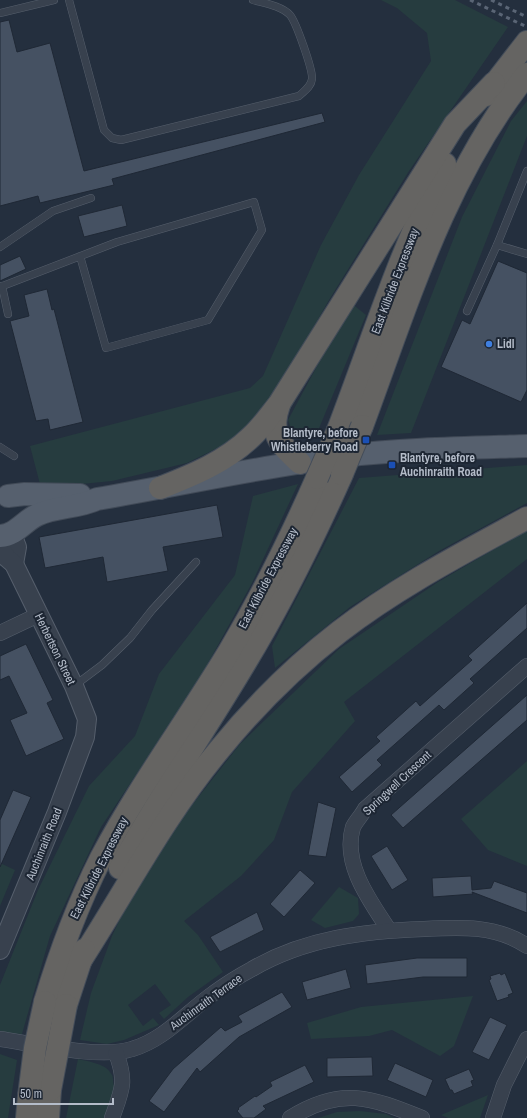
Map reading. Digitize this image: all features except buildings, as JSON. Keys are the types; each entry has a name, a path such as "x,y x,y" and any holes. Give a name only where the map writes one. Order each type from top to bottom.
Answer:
{"highway":[{"name":"East Kilbride Expressway","path":"27,1118 36,1048 56,1003 79,963 102,904 120,867 153,810 245,663 283,597 342,474 362,426 419,272 451,197 494,119 520,67 527,42"},
{"name":"East Kilbride Expressway","path":"48,1118 50,1090 56,1050 56,1003 64,942 102,858 129,810 241,630 272,575 338,430 423,209 452,151 494,83 520,67"},
{"path":"160,488 205,470 252,437 279,404 455,124 494,83"},
{"path":"279,404 274,418 276,436 281,444 300,463"},
{"path":"79,963 114,908 135,868 198,777 240,726 278,686 338,632 378,604 439,567 527,518"}],"main road":[{"path":"7,537 38,515 84,505 97,500 300,463 342,456 398,451 527,446"},
{"path":"4,495 85,495 97,500"},
{"path":"4,495 17,501 22,512 21,523 7,537"}],"street":[{"name":"Herbertson Street","path":"7,537 17,547 14,564 74,686 87,719 85,737"},
{"path":"0,634 38,615"},
{"name":"Springwell Crescent","path":"388,930 362,885 353,864 350,847 354,826 365,809 527,666"},
{"name":"Auchinraith Road","path":"0,950 57,812 85,737"},
{"name":"Auchinraith Terrace","path":"0,1039 95,1052 116,1053 144,1045 157,1038 214,993 253,968 285,952 339,937 388,930 468,927 506,935 527,946"},
{"path":"493,1118 504,1085 527,1039"},
{"path":"112,1118 123,1086 122,1068 116,1053"},
{"path":"290,1118 321,1101 343,1098 364,1098 386,1104 422,1118"}],"lane":[{"path":"0,13 54,0"},
{"path":"69,0 104,130 112,138 121,140 299,96 308,88 312,78 298,27 289,14 253,0"},
{"path":"467,311 497,245 527,171"},
{"path":"0,247 53,211 91,198"},
{"path":"8,314 1,287 80,256 117,242 254,202 262,230 208,320 106,348 80,256"},
{"path":"497,245 527,254"},
{"path":"0,447 14,456"},
{"path":"74,686 102,665 130,638 152,610 196,562"}],"green space":[{"path":"381,0 455,0 508,27 409,171 329,300 280,386 236,439 187,463 112,481 41,488 30,446 250,388 263,376 321,245 359,175 431,61 427,33 397,8"},
{"path":"527,101 527,136 411,433 377,435 462,217 511,121"},
{"path":"351,303 366,315 315,438 293,434 288,420"},
{"path":"527,465 527,503 439,551 350,607 275,668 272,646 359,478"},
{"path":"298,484 252,583 195,687 101,827 50,936 22,1034 0,1033 0,985 38,890 89,786 135,736 159,674 235,575 253,496"},
{"path":"527,530 527,559 344,702 355,721 292,792 274,840 241,876 184,921 198,935 223,972 188,997 164,1019 159,1013 171,1005 155,984 128,1005 143,1026 153,1018 159,1025 124,1040 107,1044 80,1040 91,993 112,936 136,885 185,814 240,744 339,649 438,582"},
{"path":"527,761 527,866 488,850 461,819"},
{"path":"0,863 15,870 0,906"},
{"path":"339,887 358,898 359,914 353,921 325,928 311,920"},
{"path":"473,996 454,1046 440,1056 392,1030 369,1036 311,1039 307,1023 361,1007"},
{"path":"0,1054 17,1060 8,1118 0,1118"},
{"path":"78,1059 102,1065 112,1075 115,1087 104,1118 66,1118"},
{"path":"488,1095 480,1118 448,1118 441,1115"},
{"path":"360,1111 386,1114 394,1118 318,1118 337,1112"}],"railway":[{"path":"470,0 527,27"},
{"path":"491,0 527,17"}],"place":[{"name":"Lidl","path":"489,344"},
{"name":"Blantyre, before Whistleberry Road","path":"366,440"},
{"name":"Blantyre, before Auchinraith Road","path":"392,465"}]}
